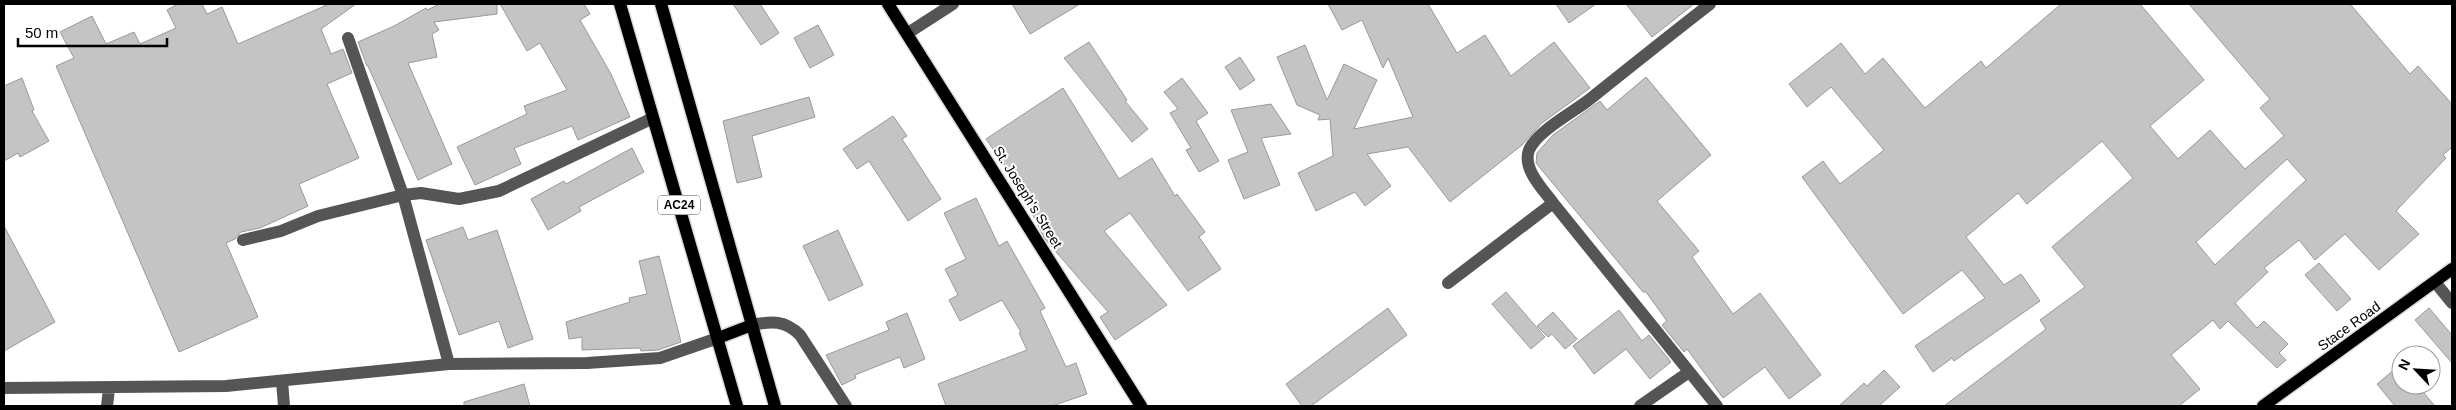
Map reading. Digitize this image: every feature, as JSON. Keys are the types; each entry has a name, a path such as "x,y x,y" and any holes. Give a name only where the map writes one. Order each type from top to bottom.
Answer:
{"main road":[{"name":"AC24","path":"620,4 737,406"},
{"name":"AC24","path":"662,4 775,406"},
{"name":"St. Joseph's Street","path":"888,4 1141,406"},
{"name":"Stace Road","path":"2263,406 2452,269"},
{"path":"718,338 752,325"}],"street":[{"path":"908,33 953,4"},
{"path":"1710,4 1535,141 1529,150 1529,169 1553,203 1718,406"},
{"path":"348,38 403,195 449,364"},
{"path":"244,240 281,231 318,216 403,195 421,193 459,199 500,191 653,118"},
{"path":"1448,283 1553,203"},
{"path":"2435,282 2452,303"},
{"path":"752,325 770,321 792,327 800,335 846,406"},
{"path":"4,388 109,389 226,386 449,364 587,363 660,358 718,338"},
{"path":"1640,406 1689,372"},
{"path":"282,381 284,406"},
{"path":"107,406 109,389"}],"building":[{"path":"178,4 202,4 207,14 222,7 238,44 329,4 356,4 321,29 331,54 343,49 352,73 327,84 359,158 299,184 308,206 260,228 241,232 235,239 226,243 258,317 179,352 56,66 74,58 60,32 92,16 106,44 134,32 140,44 176,28 167,10"},
{"path":"440,4 497,4 497,14 434,22 439,30 432,34 437,57 408,63 452,164 418,180 358,42 394,26 426,8 427,10"},
{"path":"500,4 584,4 590,14 580,20 611,74 630,117 578,140 572,126 514,148 521,164 475,185 457,147 527,114 524,106 567,90 540,43 527,51"},
{"path":"733,4 760,4 779,33 761,45"},
{"path":"1012,4 1080,4 1030,34"},
{"path":"1328,4 1428,4 1457,53 1485,35 1511,76 1554,42 1590,88 1542,123 1522,145 1450,202 1408,147 1367,154 1391,186 1365,206 1355,192 1316,211 1298,173 1333,156 1330,119 1318,120 1320,115 1297,105 1277,57 1305,45 1327,100 1344,64 1377,80 1354,129 1413,117 1388,58 1383,68 1362,20 1342,30"},
{"path":"1556,4 1596,4 1569,23"},
{"path":"1626,4 1694,4 1652,37"},
{"path":"2061,4 2140,4 2204,80 2150,126 2178,159 2210,130 2245,169 2284,136 2260,108 2270,99 2189,4 2350,4 2410,74 2418,66 2452,104 2452,147 2443,155 2446,158 2396,211 2419,234 2379,270 2345,234 2315,260 2299,240 2264,268 2268,272 2235,303 2257,328 2264,321 2288,344 2279,353 2286,360 2277,368 2228,321 2220,329 2213,320 2171,355 2200,389 2179,406 1944,406 2046,329 2040,320 2085,287 2052,247 2133,178 2102,141 2027,204 2018,193 1966,237 2004,285 2021,274 2040,301 1954,361 1952,358 1933,372 1915,346 1985,298 1962,270 1903,314 1802,177 1823,161 1840,184 1884,150 1831,87 1807,107 1789,84 1841,43 1865,74 1883,58 1925,108 1981,61 1986,68","holes":["2287,159 2306,180 2215,265 2196,242"]},
{"path":"818,25 834,55 810,68 794,38"},
{"path":"1089,42 1127,100 1125,101 1148,129 1132,142 1064,58"},
{"path":"1240,57 1255,80 1240,90 1225,67"},
{"path":"1646,77 1711,155 1657,201 1699,251 1692,257 1733,314 1760,293 1821,375 1789,399 1765,367 1723,398 1687,349 1684,352 1662,325 1667,321 1646,292 1643,292 1536,163 1537,153 1553,135 1600,101 1607,110"},
{"path":"22,78 34,110 32,111 49,141 20,157 18,153 4,161 4,86"},
{"path":"1182,78 1208,113 1196,121 1219,161 1199,172 1186,150 1191,148 1170,113 1178,109 1164,92"},
{"path":"1063,88 1119,179 1152,158 1175,196 1177,194 1205,232 1199,237 1221,269 1188,291 1130,213 1104,231 1167,305 1115,340 1100,317 1108,312 1045,239 1015,180 986,139"},
{"path":"809,97 815,117 752,136 762,177 737,183 723,121"},
{"path":"1271,104 1291,134 1261,138 1280,185 1244,199 1228,160 1248,152 1231,110"},
{"path":"893,116 907,136 902,139 941,199 908,221 869,161 857,169 843,149"},
{"path":"632,148 644,172 579,207 581,211 548,230 531,199 564,181 566,184"},
{"path":"976,198 999,246 1007,241 1045,308 1040,311 1066,367 1076,363 1087,394 1052,406 946,406 938,384 1027,350 1019,333 1021,332 1002,300 960,321 949,300 958,295 945,269 966,259 944,213"},
{"path":"4,226 55,322 4,351"},
{"path":"463,227 468,240 497,230 533,339 508,348 499,321 459,335 426,240"},
{"path":"838,230 863,285 829,301 803,246"},
{"path":"659,256 681,342 658,350 641,351 640,348 582,350 582,337 569,339 566,322 630,302 629,298 647,294 639,261"},
{"path":"2319,263 2351,299 2337,311 2305,275"},
{"path":"1506,292 1545,337 1531,349 1492,304"},
{"path":"1388,308 1407,335 1311,406 1302,406 1286,384"},
{"path":"2429,308 2452,335 2452,363 2441,350 2441,345 2437,345 2415,320"},
{"path":"1619,310 1642,341 1649,335 1671,362 1650,379 1626,349 1594,374 1573,346"},
{"path":"1553,312 1577,339 1565,349 1552,334 1548,337 1537,326"},
{"path":"907,313 925,359 904,368 900,357 855,375 856,378 842,385 826,355 889,330 886,322"},
{"path":"1884,370 1900,387 1879,406 1839,406 1864,383 1867,386"},
{"path":"2391,372 2391,395 2426,395 2435,406 2395,406 2377,384"},
{"path":"524,384 530,406 464,406 464,402"}]}
